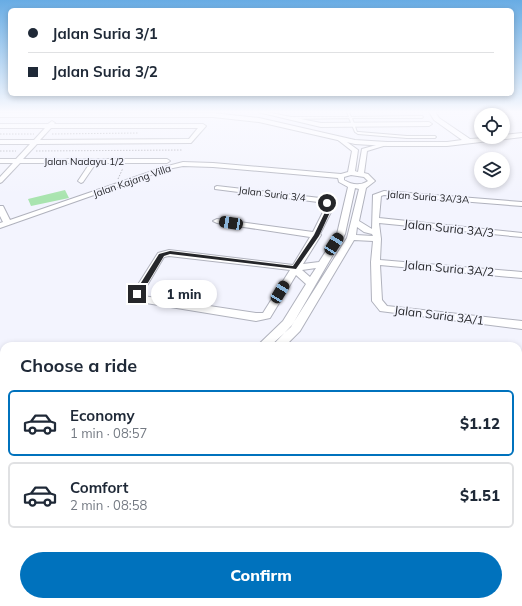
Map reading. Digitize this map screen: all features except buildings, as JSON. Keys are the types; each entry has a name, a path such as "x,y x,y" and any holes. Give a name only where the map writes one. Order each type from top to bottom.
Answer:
{"street":[{"path":"0,142 191,140"},
{"path":"342,140 355,150 351,172"},
{"path":"352,140 387,144"},
{"path":"361,173 364,150 387,144 432,140"},
{"path":"0,181 16,161 36,142"},
{"name":"Jalan Nadayu 1/2","path":"0,161 167,161"},
{"path":"81,181 94,161"},
{"path":"146,168 149,161"},
{"name":"Jalan Kajang Villa","path":"4,223 23,220 166,168 183,164 213,165 340,176"},
{"path":"351,172 361,173 369,177 372,181 363,186 352,186 341,181 340,176 351,172"},
{"path":"267,342 286,324 341,234 352,186"},
{"path":"282,342 296,328 351,238 356,223 363,186"},
{"name":"Jalan Suria 3/4","path":"217,188 320,200 327,203 329,208 317,236"},
{"name":"Jalan Suria 3A/3A","path":"377,235 375,220 377,195 384,192 522,204"},
{"path":"0,208 4,223"},
{"path":"216,220 317,236 294,268 266,316 256,317 140,299 137,294 162,255 170,253 294,268 321,265"},
{"name":"Jalan Suria 3A/3","path":"375,220 522,235"},
{"path":"356,223 377,235"},
{"path":"351,238 377,235"},
{"name":"Jalan Suria 3A/1","path":"377,235 375,262 377,301 384,309 522,325"},
{"name":"Jalan Suria 3A/2","path":"375,262 522,275"},
{"path":"294,268 311,283"}],"path":[{"path":"0,151 182,150"},
{"path":"117,180 127,161"}],"green space":[{"path":"65,190 69,198 31,206 28,199"}],"route":[{"path":"137,294 162,255 170,253 294,268 317,236 329,208 327,203"}]}
